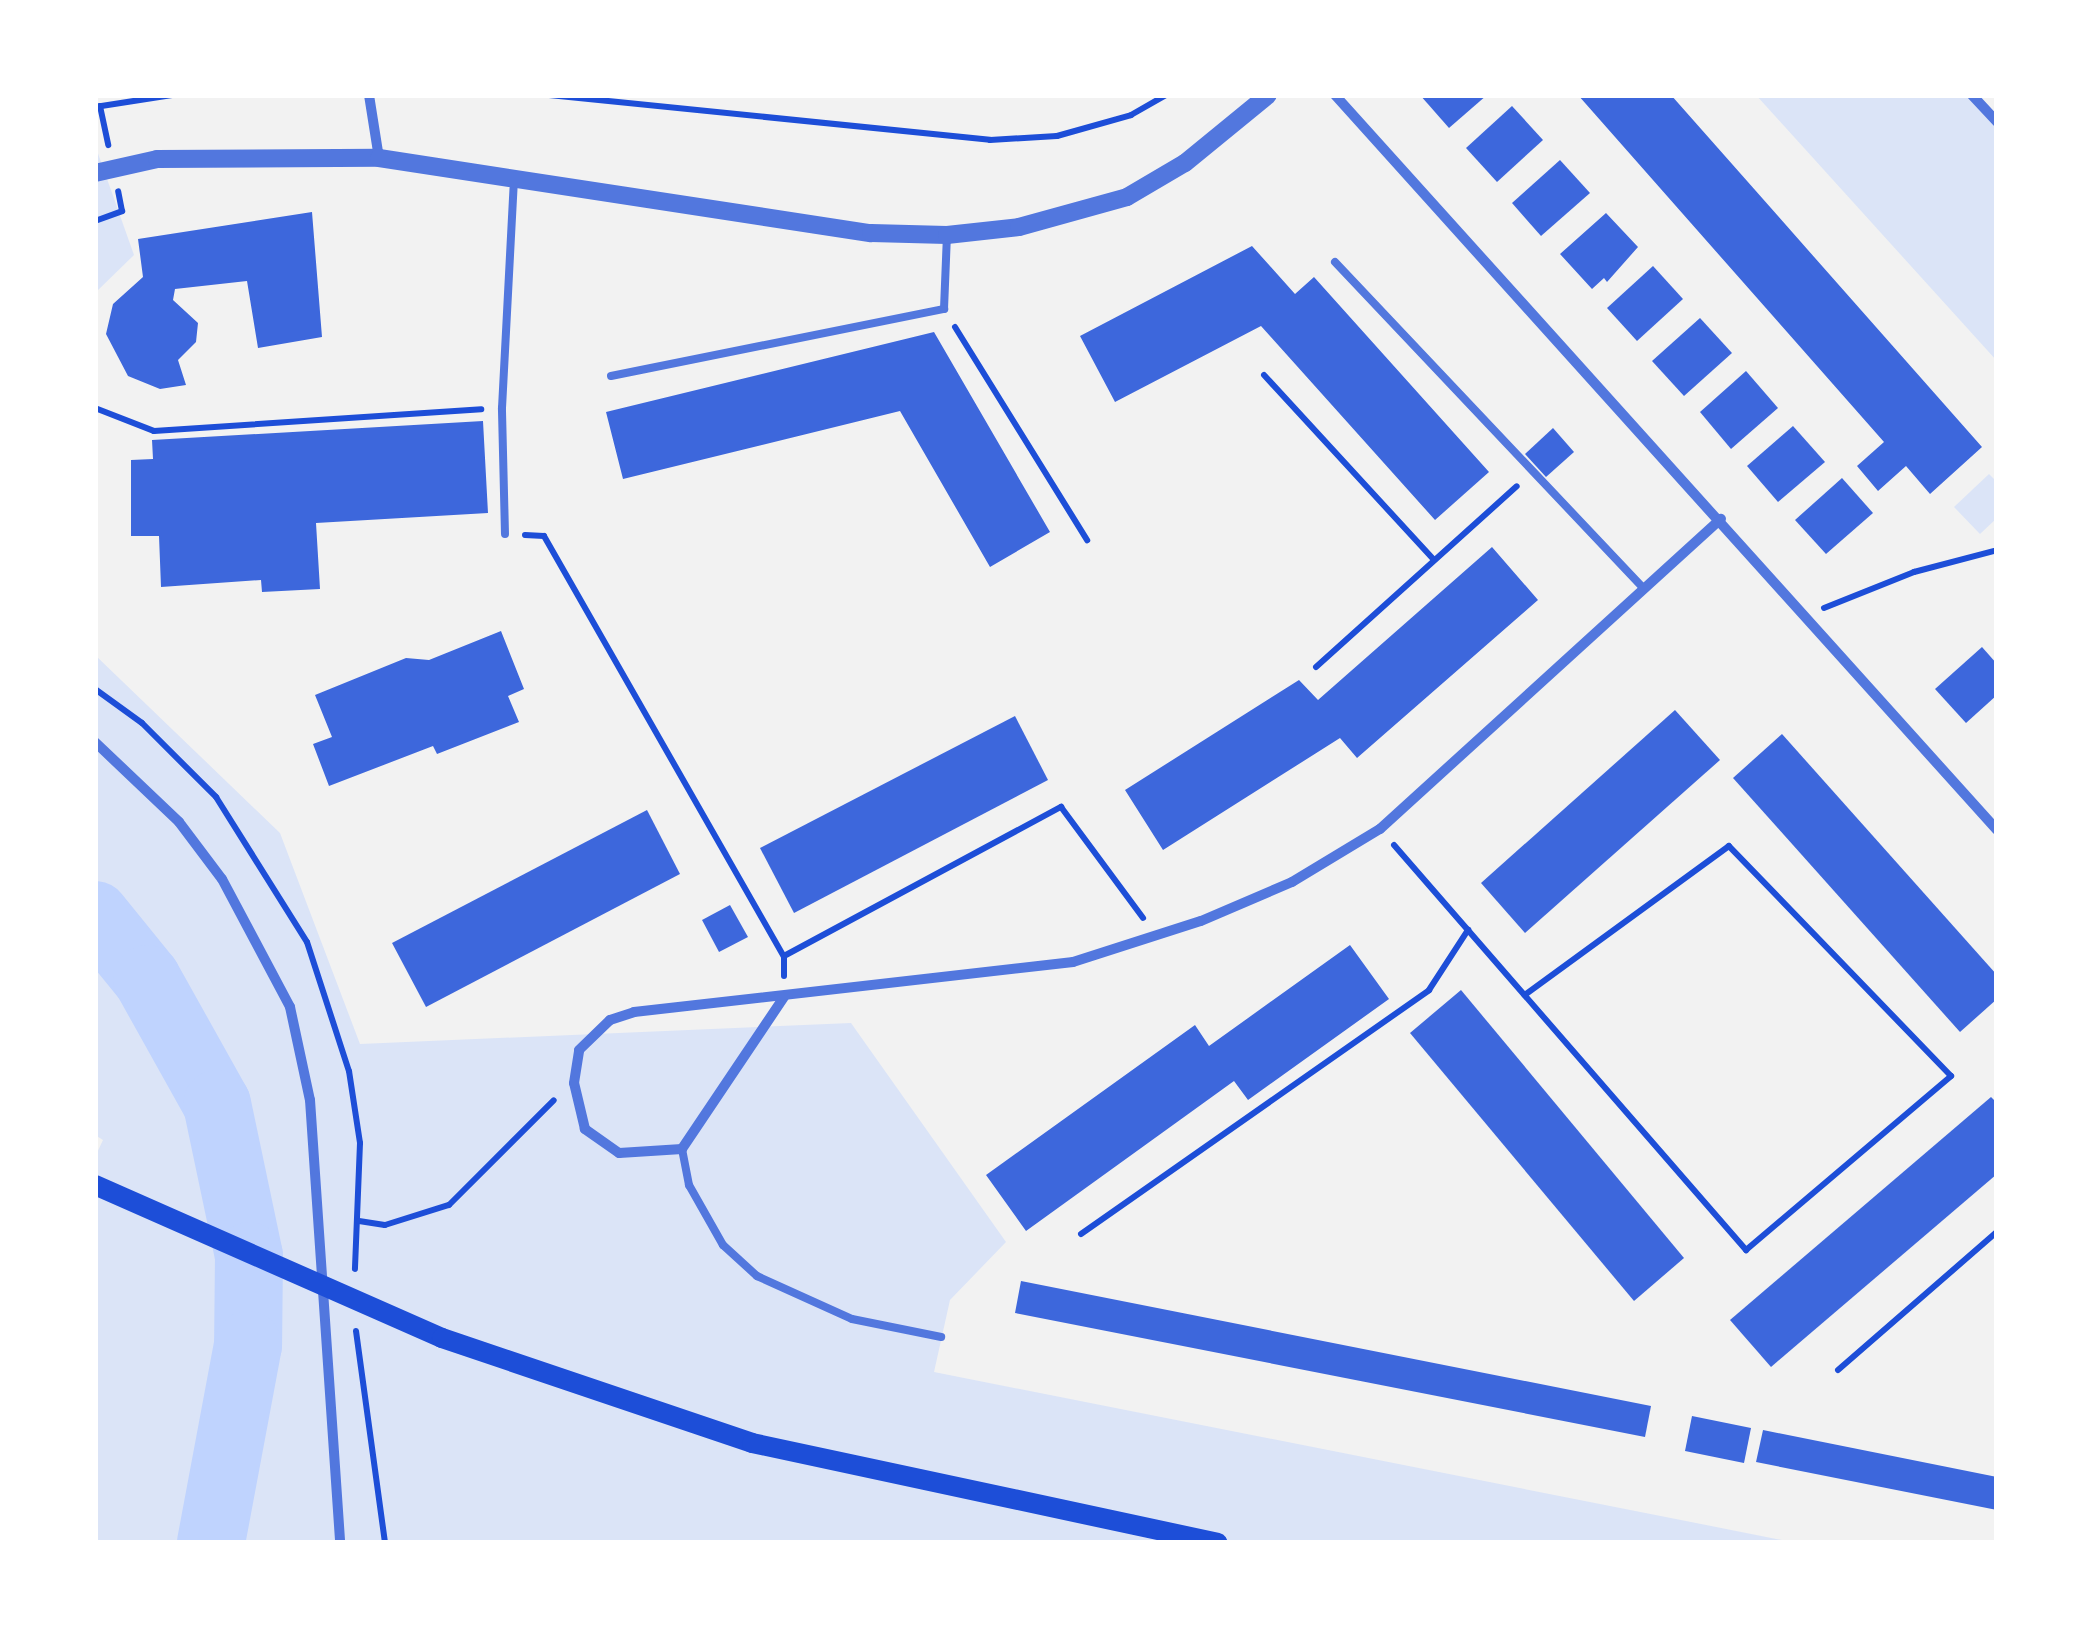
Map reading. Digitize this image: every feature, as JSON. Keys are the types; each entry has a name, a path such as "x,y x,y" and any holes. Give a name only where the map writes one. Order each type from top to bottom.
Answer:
{"main road":[{"path":"95,1185 150,1213 442,1338 752,1443 1217,1543"}],"street":[{"path":"369,95 379,158"},
{"path":"95,173 158,158 379,158 871,233 947,235 1019,227 1127,197 1185,163 1268,95"},
{"path":"1335,95 1810,615 1997,830"},
{"path":"1972,95 1997,122"},
{"path":"784,997 682,1150 619,1154 585,1129 574,1082 580,1050 610,1020 784,997 1073,962 1155,936 1292,882 1380,829 1721,519"},
{"path":"95,742 178,822 222,879 290,1007 310,1100 340,1543"}],"lane":[{"path":"505,534 502,408 514,176"},
{"path":"611,376 944,309 947,235"},
{"path":"1335,262 1644,589"},
{"path":"682,1150 689,1185 723,1244 757,1276 852,1319 941,1338"}],"path":[{"path":"95,108 172,95"},
{"path":"549,95 990,140 1057,136 1131,115 1166,95"},
{"path":"944,309 1087,540"},
{"path":"1264,376 1434,560"},
{"path":"95,408 154,431 502,408"},
{"path":"1316,667 1532,471"},
{"path":"505,534 544,536 784,956 784,997"},
{"path":"1810,615 1914,572 1997,550"},
{"path":"784,956 1062,806 1155,936"},
{"path":"1380,829 1746,1250 1951,1076 1728,846 1525,995"},
{"path":"1081,1234 1429,990 1468,930"},
{"path":"359,1220 385,1225 449,1205 574,1082"},
{"path":"1838,1370 1997,1232"}],"shaded area":[{"path":"1756,95 1972,95 1997,122 1997,361"},
{"path":"95,145 134,255 95,293"},
{"path":"1989,474 1997,482 1997,518 1980,534 1954,507"},
{"path":"95,655 280,833 360,1044 851,1023 1006,1242 950,1300 934,1372 1797,1543 95,1543 95,1157 103,1140 95,1135"}],"building":[{"path":"1420,95 1487,95 1449,128"},
{"path":"1578,95 1671,95 1982,447 1930,494 1906,466 1878,491 1857,466 1884,442"},
{"path":"1512,106 1543,140 1497,182 1466,148"},
{"path":"1560,160 1590,193 1541,236 1512,203"},
{"path":"312,212 322,337 258,348 247,281 175,289 173,300 198,323 196,342 178,360 186,385 160,389 128,376 106,334 113,304 143,277 138,239"},
{"path":"1606,213 1638,247 1607,282 1604,278 1592,289 1560,254"},
{"path":"1252,246 1295,294 1314,277 1489,472 1435,520 1261,326 1115,402 1080,336"},
{"path":"1653,266 1683,299 1637,341 1607,308"},
{"path":"1700,318 1732,353 1684,396 1652,361"},
{"path":"934,332 1050,532 990,567 900,411 623,479 606,412"},
{"path":"1746,371 1778,408 1731,449 1700,412"},
{"path":"483,421 488,513 316,523 320,589 262,592 261,580 161,587 159,536 131,536 131,460 153,459 152,440"},
{"path":"1793,426 1825,462 1778,502 1747,466"},
{"path":"1553,428 1574,452 1546,477 1525,454"},
{"path":"1842,478 1873,513 1826,554 1795,520"},
{"path":"1492,547 1538,600 1357,758 1340,738 1163,850 1125,790 1299,680 1318,700"},
{"path":"501,631 524,689 508,696 519,722 437,754 433,746 329,786 313,744 332,737 315,695 406,658 429,660"},
{"path":"1982,647 1997,664 1997,695 1966,723 1935,689"},
{"path":"1675,710 1720,760 1525,933 1481,883"},
{"path":"1015,716 1048,780 794,913 760,848"},
{"path":"1782,734 1997,975 1997,999 1960,1032 1733,778"},
{"path":"647,810 680,874 426,1007 392,943"},
{"path":"730,905 748,937 719,952 702,920"},
{"path":"1350,945 1389,999 1248,1100 1234,1081 1026,1231 986,1175 1195,1025 1209,1046"},
{"path":"1461,990 1684,1258 1634,1301 1410,1033"},
{"path":"1991,1097 1997,1103 1997,1174 1771,1367 1730,1320"},
{"path":"1021,1281 1651,1406 1645,1437 1015,1313"},
{"path":"1692,1416 1751,1428 1744,1463 1685,1451"},
{"path":"1763,1430 1997,1477 1997,1510 1756,1462"}],"waterway":[{"path":"95,915 147,979 217,1104 249,1256 248,1345 211,1543"}]}
